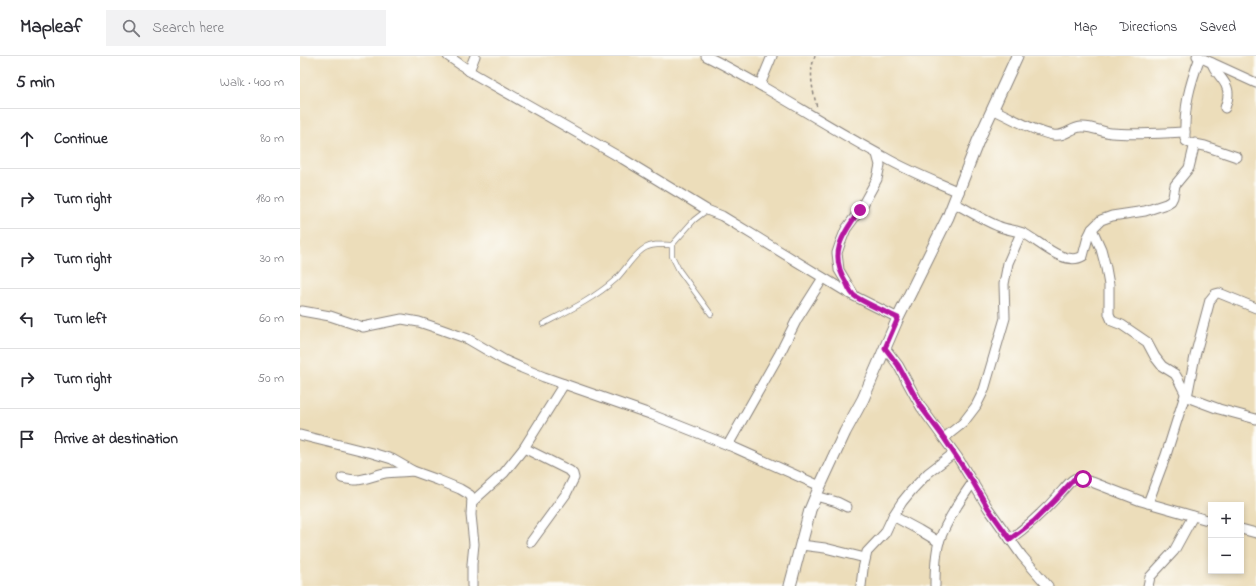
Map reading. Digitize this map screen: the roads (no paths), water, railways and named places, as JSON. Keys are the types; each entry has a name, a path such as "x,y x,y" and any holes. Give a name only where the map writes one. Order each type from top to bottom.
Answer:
{"street":[{"path":"448,56 469,71 624,159 707,210 722,216 854,297 898,318"},
{"path":"469,71 475,56"},
{"path":"706,56 760,85 877,154 959,192"},
{"path":"760,85 772,56"},
{"path":"790,586 810,510 818,491 845,432 863,399 898,318 954,203 978,141 994,110 1017,56"},
{"path":"1222,56 1215,64 1215,71 1227,88 1228,94 1225,108"},
{"path":"1237,157 1186,141 1184,116 1190,85 1198,57 1256,83"},
{"path":"994,110 1028,126 1053,135 1064,135 1075,128 1081,127 1090,127 1109,133 1185,132"},
{"path":"954,203 998,226 1024,233 1060,256 1070,259 1078,259 1082,256 1092,229 1101,220 1112,216 1145,211 1166,204 1170,201 1173,197 1175,185 1189,168 1195,143"},
{"path":"854,297 839,270 837,254 846,229 860,210 877,179 880,165 877,154"},
{"path":"1092,229 1102,250 1106,268 1109,314 1112,321 1122,325 1147,342 1162,366 1175,374 1186,396 1218,409 1256,419"},
{"path":"944,438 963,423 976,406 984,390 1006,318 1004,284 1008,263 1021,233"},
{"path":"728,445 780,353 797,319 823,278"},
{"path":"1148,503 1186,396 1210,300 1215,294 1219,293 1256,308"},
{"path":"302,311 330,316 363,327 402,319 419,322 468,339 504,360 544,377 650,414 728,445 846,507"},
{"path":"885,348 898,365 921,407 954,453 988,508 1022,556 1048,586"},
{"path":"472,502 504,473 524,448 564,384"},
{"path":"300,436 392,459 413,471 460,489 470,495 472,499 471,515 474,544 472,586"},
{"path":"524,448 570,471 574,478 566,494 531,542"},
{"path":"861,586 865,558 870,548 885,533 893,516 911,491 923,478 954,453"},
{"path":"342,478 356,480 366,479 374,475 385,473 413,471"},
{"path":"1010,539 1034,521 1075,478 1083,479 1148,503 1208,520"},
{"path":"934,586 939,542 959,502 973,482"},
{"path":"893,516 939,542"},
{"path":"1148,586 1150,577 1174,551 1193,516"},
{"path":"1244,530 1256,533"},
{"path":"801,545 825,548 865,558"}],"lane":[{"path":"707,210 694,220 672,246 672,256 679,270 711,314"},
{"path":"543,324 606,288 617,278 636,255 645,248 656,244 672,246"}]}
